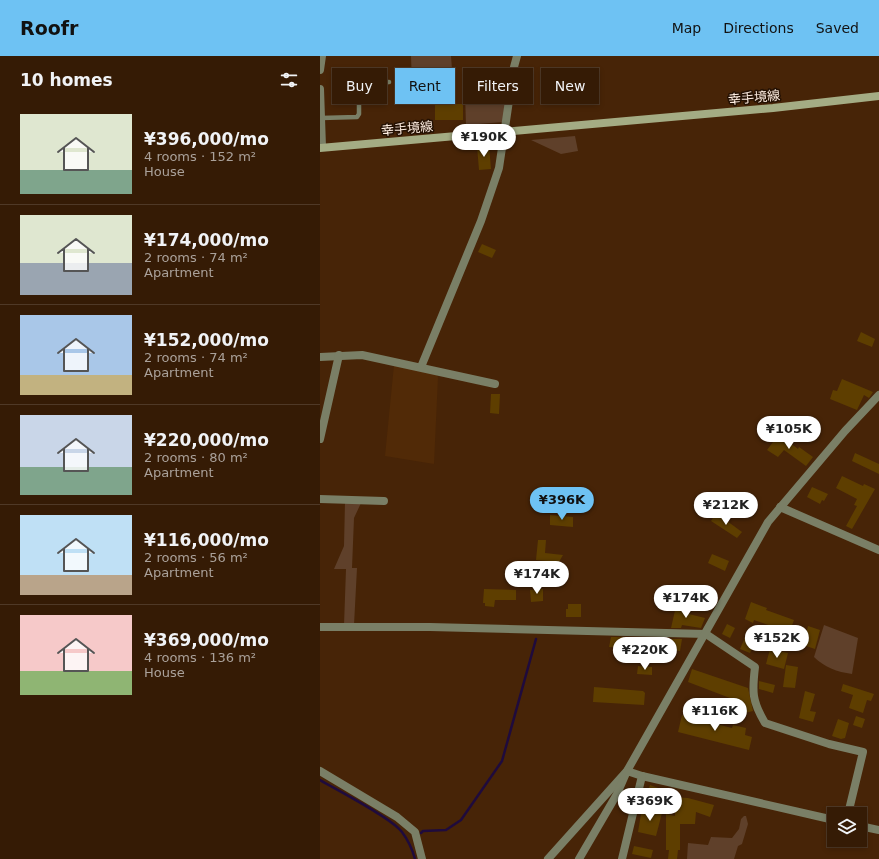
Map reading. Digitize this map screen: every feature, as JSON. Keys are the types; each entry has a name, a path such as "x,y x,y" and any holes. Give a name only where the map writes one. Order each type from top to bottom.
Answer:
{"main road":[{"name":"幸手境線","path":"321,147 773,108 879,96"}],"street":[{"path":"320,70 322,56"},
{"path":"420,367 491,194 499,168 514,67 517,56"},
{"path":"320,89 321,147"},
{"path":"320,357 362,354 495,384"},
{"path":"320,439 324,404 340,355"},
{"path":"579,859 617,794 627,771 706,634 768,522 879,394"},
{"path":"320,499 384,501"},
{"path":"780,507 879,550"},
{"path":"320,627 430,627 706,634 755,667 752,689 758,711 765,723 829,744 863,752 850,807"},
{"path":"320,771 397,817 415,832 422,859"},
{"path":"627,771 642,776 827,818"},
{"path":"548,859 627,771"},
{"path":"622,859 642,776"},
{"path":"867,827 879,830"}],"lane":[{"path":"321,118 357,117 359,114 359,88 362,85 389,82"}],"shaded area":[{"path":"411,56 451,56 452,68 411,68"},
{"path":"465,104 506,104 504,122 466,125"},
{"path":"575,136 578,151 561,154 531,140"},
{"path":"394,365 435,373 438,377 434,464 385,456"},
{"path":"345,502 361,503 354,518 352,568 357,568 354,625 344,625 346,569 334,569 344,546"},
{"path":"824,625 858,638 852,674 841,672 822,664 814,657"},
{"path":"746,816 748,824 742,844 738,846 734,859 687,859 688,843 708,845 711,837 732,838 739,829 741,819"}],"building":[{"path":"435,104 463,104 463,120 435,120"},
{"path":"489,145 491,169 479,170 477,146"},
{"path":"482,244 496,250 492,258 478,252"},
{"path":"861,332 875,339 872,347 857,341"},
{"path":"842,379 873,392 869,398 864,395 857,410 830,399 833,390 837,391"},
{"path":"491,394 500,394 499,414 490,413"},
{"path":"779,434 798,449 799,447 813,457 806,466 784,450 778,457 767,450"},
{"path":"855,453 879,464 879,474 852,461"},
{"path":"842,476 863,486 864,484 875,489 852,529 846,526 857,506 854,505 857,499 836,488"},
{"path":"812,487 828,494 824,501 822,500 820,504 807,497"},
{"path":"716,513 742,532 737,538 711,521"},
{"path":"550,515 573,517 573,527 550,525"},
{"path":"538,540 546,540 545,553 563,555 559,562 536,560"},
{"path":"712,554 729,561 725,571 708,563"},
{"path":"484,589 516,590 516,600 495,600 494,607 485,606 485,603 483,603"},
{"path":"543,589 543,601 531,602 530,590"},
{"path":"751,602 767,608 766,610 794,620 790,631 784,629 782,635 769,630 771,626 754,620 753,623 745,619"},
{"path":"568,604 581,604 581,617 566,617 566,609 568,609"},
{"path":"676,606 686,609 685,613 705,618 701,628 682,625 681,628 671,628"},
{"path":"727,624 735,628 730,638 722,634"},
{"path":"808,626 820,630 815,649 803,645"},
{"path":"746,635 756,639 750,653 740,649"},
{"path":"611,637 624,637 624,648 609,647"},
{"path":"668,639 682,639 680,651 670,650 671,646 668,646"},
{"path":"770,649 788,653 784,669 766,664"},
{"path":"786,665 798,667 795,688 783,687"},
{"path":"638,666 652,667 652,675 637,674"},
{"path":"692,669 748,688 753,711 745,713 743,703 688,682"},
{"path":"759,681 775,685 773,693 759,689"},
{"path":"843,684 874,694 871,701 867,700 863,713 849,708 853,695 841,691"},
{"path":"594,687 643,691 645,693 644,705 593,702"},
{"path":"805,691 815,694 810,711 816,712 813,722 799,718"},
{"path":"682,715 732,728 733,725 746,728 745,735 752,737 749,750 678,732"},
{"path":"856,716 865,719 862,728 853,725"},
{"path":"838,719 849,723 845,738 841,739 832,736"},
{"path":"650,785 672,793 670,797 688,798 714,805 710,817 696,812 695,824 680,824 680,850 678,850 677,859 668,859 669,850 666,850 666,814 675,816 675,803 647,793"},
{"path":"642,808 662,813 656,836 638,832"},
{"path":"634,846 653,850 651,858 632,854"}],"waterway":[{"path":"421,833 423,831 446,830 461,820 502,761 536,639"},
{"path":"320,780 376,812 396,826 408,841 415,859"}]}
